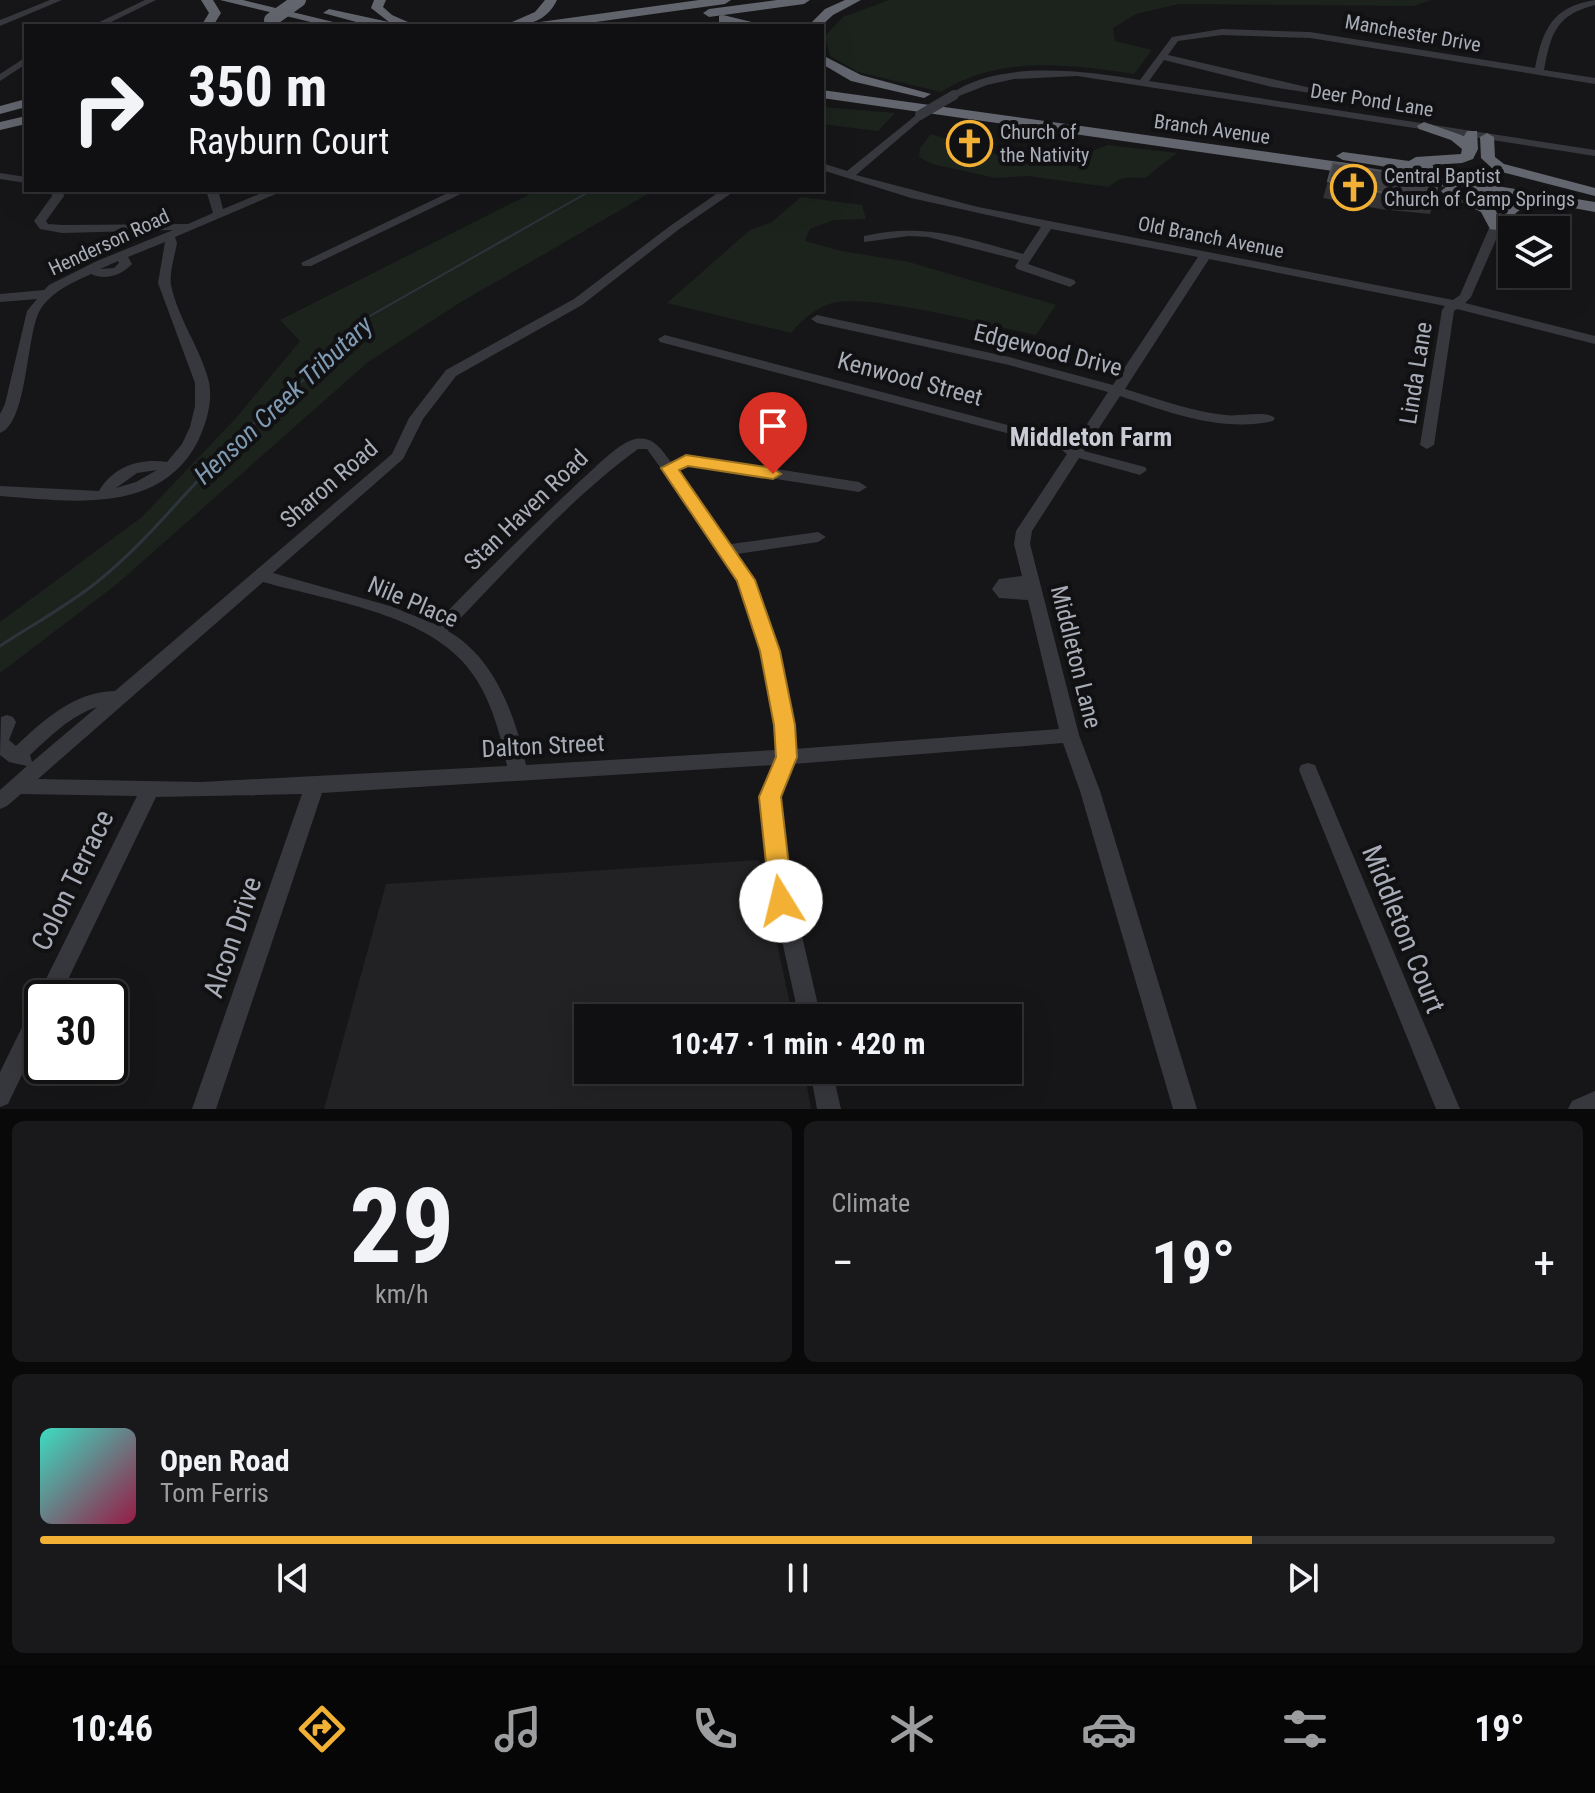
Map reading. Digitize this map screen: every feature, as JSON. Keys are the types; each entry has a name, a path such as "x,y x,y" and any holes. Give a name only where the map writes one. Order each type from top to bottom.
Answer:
{"highway":[{"path":"207,0 215,13 208,24"},
{"path":"226,0 333,24"},
{"path":"253,0 355,24"},
{"path":"277,0 380,24"},
{"path":"380,0 377,8 383,15 406,24"},
{"path":"515,24 538,16 548,9 551,0"},
{"path":"554,24 725,0"},
{"path":"635,24 804,0"},
{"path":"816,24 829,12 855,0"},
{"path":"269,23 296,2"},
{"path":"700,19 752,24"},
{"path":"654,24 671,22"},
{"path":"824,60 856,78 901,90 1131,126"},
{"name":"Branch Avenue","path":"824,87 1131,126 1595,194"},
{"name":"Branch Avenue","path":"824,97 1311,163 1595,208"},
{"path":"0,111 24,105"},
{"path":"0,128 24,121"},
{"path":"0,128 24,126"},
{"path":"1424,126 1456,137 1477,140"},
{"path":"1251,143 1420,161 1462,159 1468,156 1477,140"},
{"path":"1477,140 1488,158 1499,167 1595,194"},
{"path":"1311,163 1418,182 1459,194 1487,209 1496,226 1510,209 1525,203 1595,208"}],"street":[{"path":"0,23 58,0"},
{"path":"100,24 152,0"},
{"path":"1539,73 1551,26 1567,10 1592,4"},
{"name":"Manchester Drive","path":"1143,82 1173,41 1183,36 1222,32 1278,33 1376,44 1595,81"},
{"path":"1164,57 1272,84 1323,92"},
{"path":"0,78 24,61"},
{"path":"848,176 920,115 954,95 994,79 1038,72 1077,73 1143,82"},
{"name":"Deer Pond Lane","path":"1143,82 1424,126"},
{"path":"1477,140 1595,153"},
{"name":"Old Branch Avenue","path":"824,167 891,190 1048,225 1456,305 1595,340"},
{"path":"0,176 24,180"},
{"path":"57,192 58,196 40,221 44,227 190,227"},
{"path":"213,192 219,214"},
{"name":"Henderson Road","path":"0,429 12,404 29,320 47,294 63,282 91,269 274,192"},
{"path":"307,263 459,192"},
{"name":"Sharon Road","path":"0,801 398,456 416,418 451,373 578,302 674,228 727,192"},
{"path":"1048,225 1025,258 1023,268 1070,283"},
{"name":"Linda Lane","path":"1427,445 1448,310 1465,297 1496,226"},
{"path":"868,239 893,231 925,231 1025,258"},
{"path":"0,491 104,495 113,480 130,470 149,465 172,467 188,450 199,430 204,399 202,383 164,283 171,243 169,236"},
{"name":"Middleton Lane","path":"1185,1109 1090,791 1070,735 1023,553 1024,531 1205,256"},
{"path":"0,298 47,294"},
{"name":"Edgewood Drive","path":"817,319 1012,362 1219,418 1249,422 1268,418"},
{"name":"Kenwood Street","path":"665,339 1023,433 1053,436 1076,453 1140,470"},
{"name":"Stan Haven Road","path":"436,633 609,463 639,443 651,445 669,468"},
{"path":"807,1004 781,901 770,820 771,788 786,757 784,725 762,619 746,580 669,468 686,460 859,487"},
{"path":"727,550 818,537"},
{"name":"Nile Place","path":"259,575 376,609 436,633 458,647 488,684 505,723 518,774"},
{"path":"16,757 61,717 98,699 119,698"},
{"path":"7,722 0,740 16,757 39,768"},
{"name":"Dalton Street","path":"18,786 201,790 315,785 786,757 1070,735"},
{"name":"Middleton Court","path":"1308,770 1448,1109"},
{"name":"Alcon Drive","path":"204,1109 315,785"},
{"name":"Colon Terrace","path":"57,980 150,789"},
{"path":"0,1096 24,1047"},
{"path":"824,1084 829,1109"},
{"path":"1580,1109 1595,1102"}],"shaded area":[{"path":"889,0 1432,0 1413,6 1179,4 1136,14 1113,28 1115,41 1152,50 1134,74 1084,67 1010,67 963,80 941,92 858,72 830,56 825,36 843,17"},
{"path":"824,107 895,113 878,131 824,124"},
{"path":"931,134 949,140 955,148 1059,164 1108,145 1177,153 1145,178 1121,179 1109,187 1027,176 996,178 932,164 919,157 920,148"},
{"path":"534,192 652,192 461,302 368,362 117,584 0,673 0,622 142,517 235,419 300,341 280,320"},
{"path":"801,197 862,205 866,219 834,220 810,229 805,241 841,251 909,262 1056,305 1036,335 930,311 846,301 818,309 791,333 667,303 750,230 772,222"},
{"path":"759,860 790,1004 574,1004 574,1084 807,1084 811,1109 324,1109 386,884"}],"building":[{"path":"1333,163 1438,180 1435,198 1385,193 1328,181"}],"waterway":[{"name":"Henson Creek Tributary","path":"254,423 337,351 361,321 588,192"},
{"name":"Henson Creek Tributary","path":"0,646 74,599 118,564 257,421"}],"place":[{"name":"Church of the Nativity","path":"969,144"},
{"name":"Central Baptist Church of Camp Springs","path":"1353,188"}],"district":[{"name":"Middleton Farm","path":"1091,437"}],"route":[{"path":"773,474 686,460 669,468 746,580 762,619 784,725 786,757 771,788 770,797 770,820 781,901"}]}
